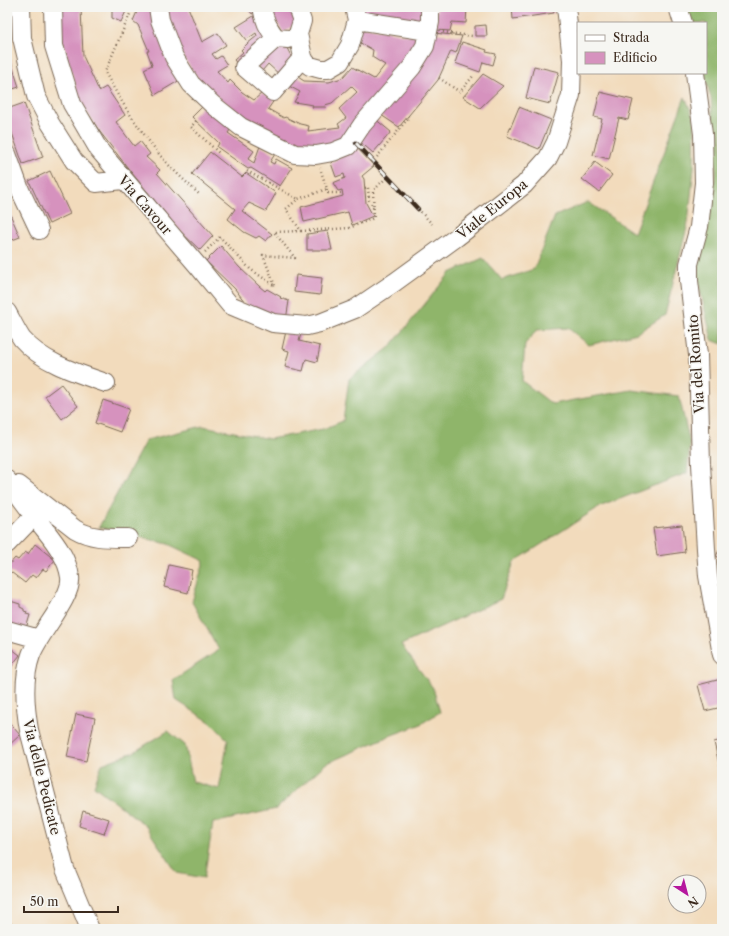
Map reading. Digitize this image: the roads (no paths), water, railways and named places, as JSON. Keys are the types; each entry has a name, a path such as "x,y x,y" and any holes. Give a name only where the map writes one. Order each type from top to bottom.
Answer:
{"street":[{"path":"20,7 22,38 36,96 50,123 74,161 96,183 123,180"},
{"name":"Via Cavour","path":"53,7 54,46 72,104 99,150 123,180 195,261 230,305 273,322 300,326 320,324"},
{"path":"158,7 160,20 174,57 191,84 214,106 241,127 296,165 319,164"},
{"path":"262,7 267,27 276,38 301,49"},
{"path":"241,127 295,154 316,155 333,152 348,146 362,125 412,67 425,46 430,22 430,7"},
{"name":"Viale Europa","path":"320,324 355,309 396,282 524,185 548,158 556,142 572,95 572,60 566,7"},
{"path":"678,7 682,22"},
{"path":"299,14 298,34 301,49 306,63 316,68 328,69 340,62 350,45 356,14 428,31"},
{"path":"276,38 244,67 273,92 301,49"},
{"name":"Via del Romito","path":"695,74 703,129 704,183 698,228 689,264 689,281 698,359 704,535 708,576 722,655"},
{"path":"7,154 20,190 39,230"},
{"path":"7,312 19,335 38,353 68,370 106,383"},
{"path":"7,476 83,534 99,538 128,538"},
{"name":"Via delle Pedicate","path":"7,480 60,551 65,560 70,578 70,584 66,595 31,655 28,668 26,704 29,730 65,869 90,929"},
{"path":"7,544 34,516"},
{"path":"7,630 39,639"}],"railway":[{"path":"356,143 418,209"}]}
